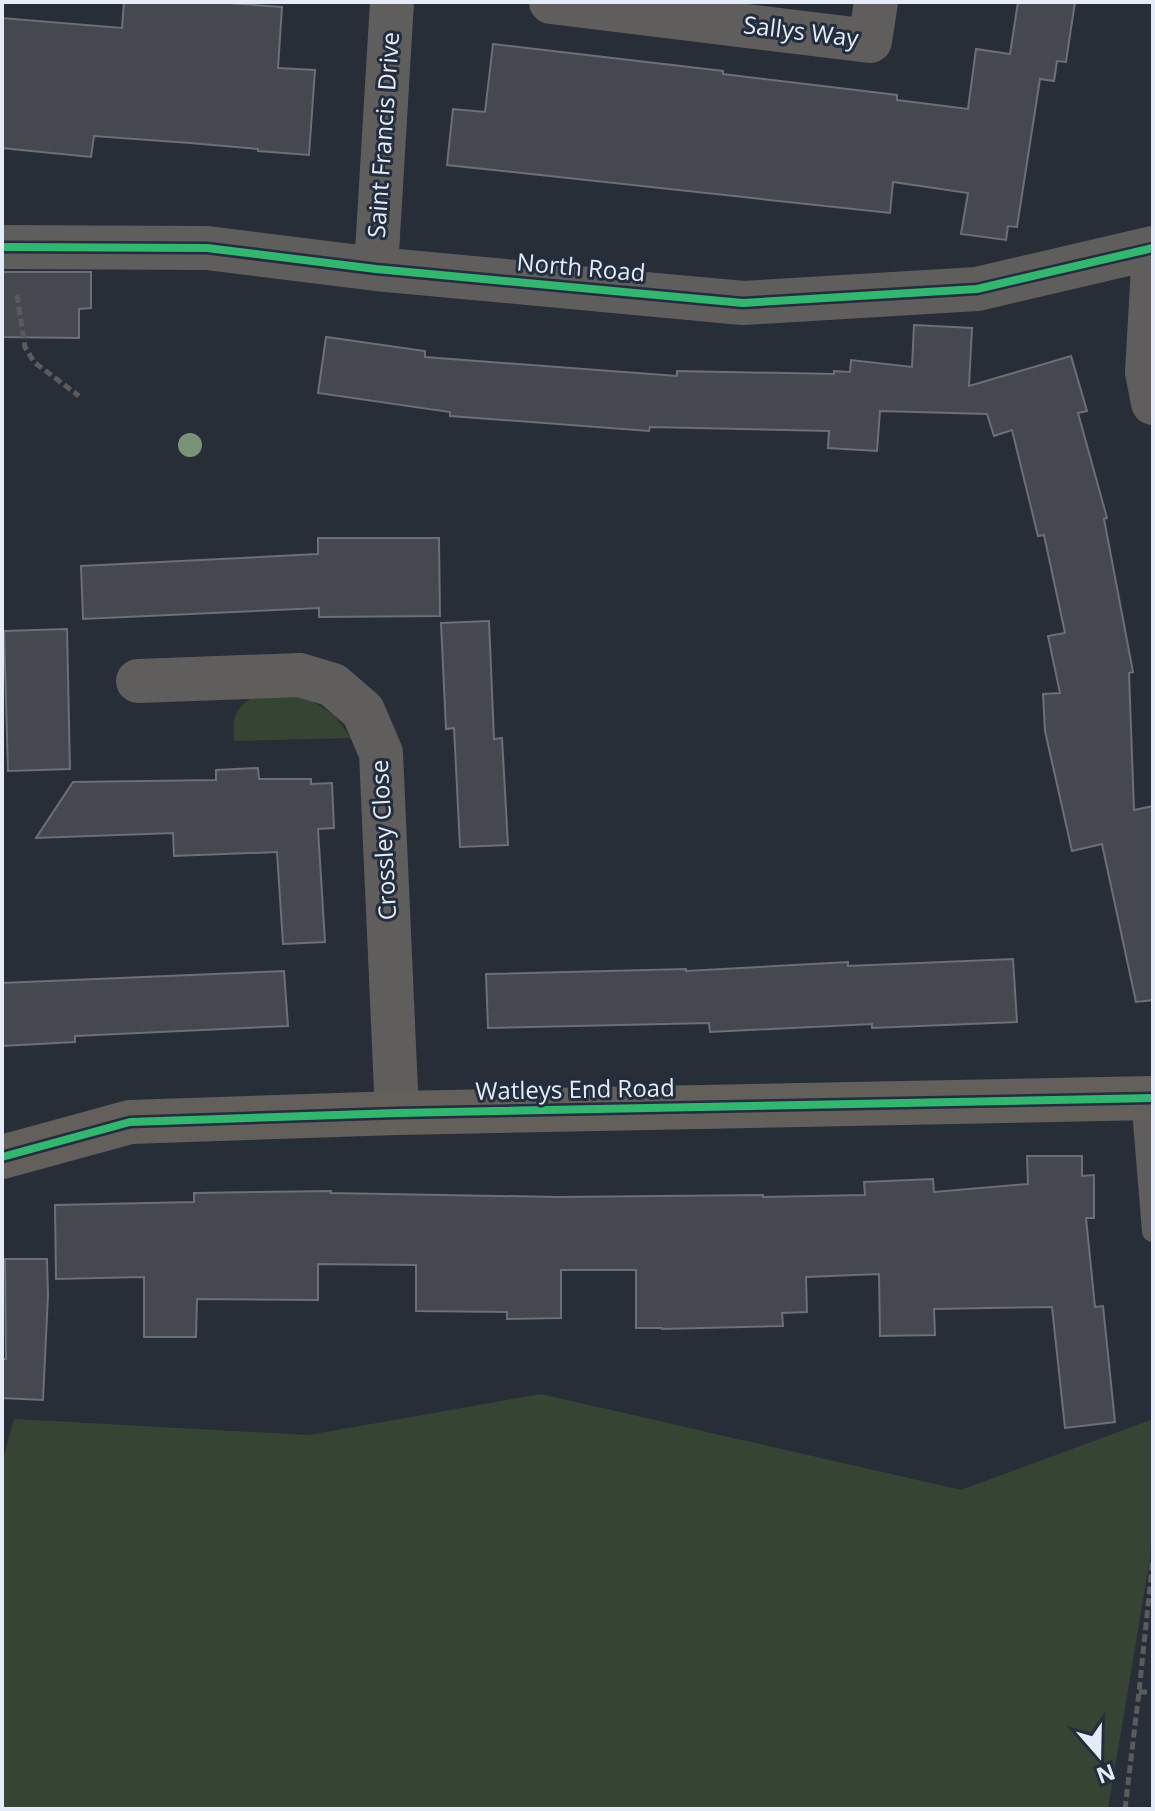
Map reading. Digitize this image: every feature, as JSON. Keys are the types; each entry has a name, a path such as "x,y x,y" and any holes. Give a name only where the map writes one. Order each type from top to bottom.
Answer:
{"street":[{"name":"Saint Francis Drive","path":"376,269 392,2"},
{"name":"Sallys Way","path":"551,2 870,41 876,2"},
{"name":"North Road","path":"6,247 207,248 376,269 743,303 977,289 1153,248"},
{"path":"1153,267 1147,372 1153,403"},
{"name":"Crossley Close","path":"138,681 300,675 333,685 363,711 381,753 397,1113"},
{"name":"Watleys End Road","path":"2,1157 130,1122 397,1113 1148,1098"}],"lane":[{"path":"1148,1098 1153,1231"}],"path":[{"path":"6,247 25,347 34,362 79,396"},
{"path":"1125,1809 1153,1558"},
{"path":"1139,1692 1153,1692"}],"green space":[{"path":"295,690 334,715 351,738 234,741 234,721 243,704 267,693"},
{"path":"541,1394 961,1490 1153,1419 1150,1559 1108,1809 2,1809 2,1463 14,1419 309,1435"}],"building":[{"path":"124,2 214,2 282,7 278,68 315,70 309,155 94,136 91,157 2,148 2,18 122,28"},
{"path":"1018,2 1075,2 1066,62 1057,61 1054,81 1040,79 1017,227 1008,226 1006,240 961,234 968,193 893,182 890,213 447,165 453,109 485,112 493,44 723,71 723,74 897,95 897,100 968,109 976,49 1010,54"},
{"path":"2,272 91,272 91,308 79,309 79,338 2,337"},
{"path":"914,325 972,328 969,386 1071,356 1087,411 1078,413 1107,518 1104,519 1133,672 1129,673 1134,810 1153,806 1153,1000 1136,1002 1102,844 1072,851 1045,731 1043,694 1060,693 1048,636 1065,633 1044,535 1038,536 1012,430 994,436 987,414 880,411 877,451 828,448 829,431 650,427 649,431 450,416 450,412 318,393 326,337 425,351 425,357 677,376 677,371 834,374 834,371 850,372 851,360 912,367"},
{"path":"318,538 439,538 440,616 319,617 319,608 83,619 81,566 318,554"},
{"path":"489,621 494,739 502,738 508,845 460,847 454,728 446,729 441,623"},
{"path":"67,629 70,769 8,771 4,631"},
{"path":"258,768 259,779 311,779 311,784 332,783 334,828 318,829 325,942 283,944 277,852 174,856 173,833 36,838 73,782 216,780 216,770"},
{"path":"1013,959 1017,1022 872,1028 872,1024 710,1032 709,1023 488,1028 486,974 686,971 848,962 848,966"},
{"path":"284,971 288,1026 75,1036 75,1042 2,1046 2,983"},
{"path":"1027,1156 1082,1156 1082,1176 1094,1175 1094,1218 1086,1218 1095,1307 1103,1306 1115,1422 1065,1428 1052,1307 934,1309 935,1335 880,1336 879,1274 806,1277 807,1312 782,1313 783,1326 662,1329 636,1328 636,1270 561,1270 561,1318 507,1319 507,1312 416,1311 416,1265 318,1264 318,1300 197,1299 196,1337 144,1337 144,1277 56,1279 55,1205 194,1202 194,1193 331,1191 558,1197 865,1195 864,1182 933,1179 934,1192 1028,1184"},
{"path":"5,1259 47,1259 43,1400 2,1398 3,1359 6,1359"}],"cycle path":[{"path":"2,247 207,248 376,269 743,303 977,289 1153,248"},
{"path":"2,1157 130,1122 397,1113 1153,1098"}]}
